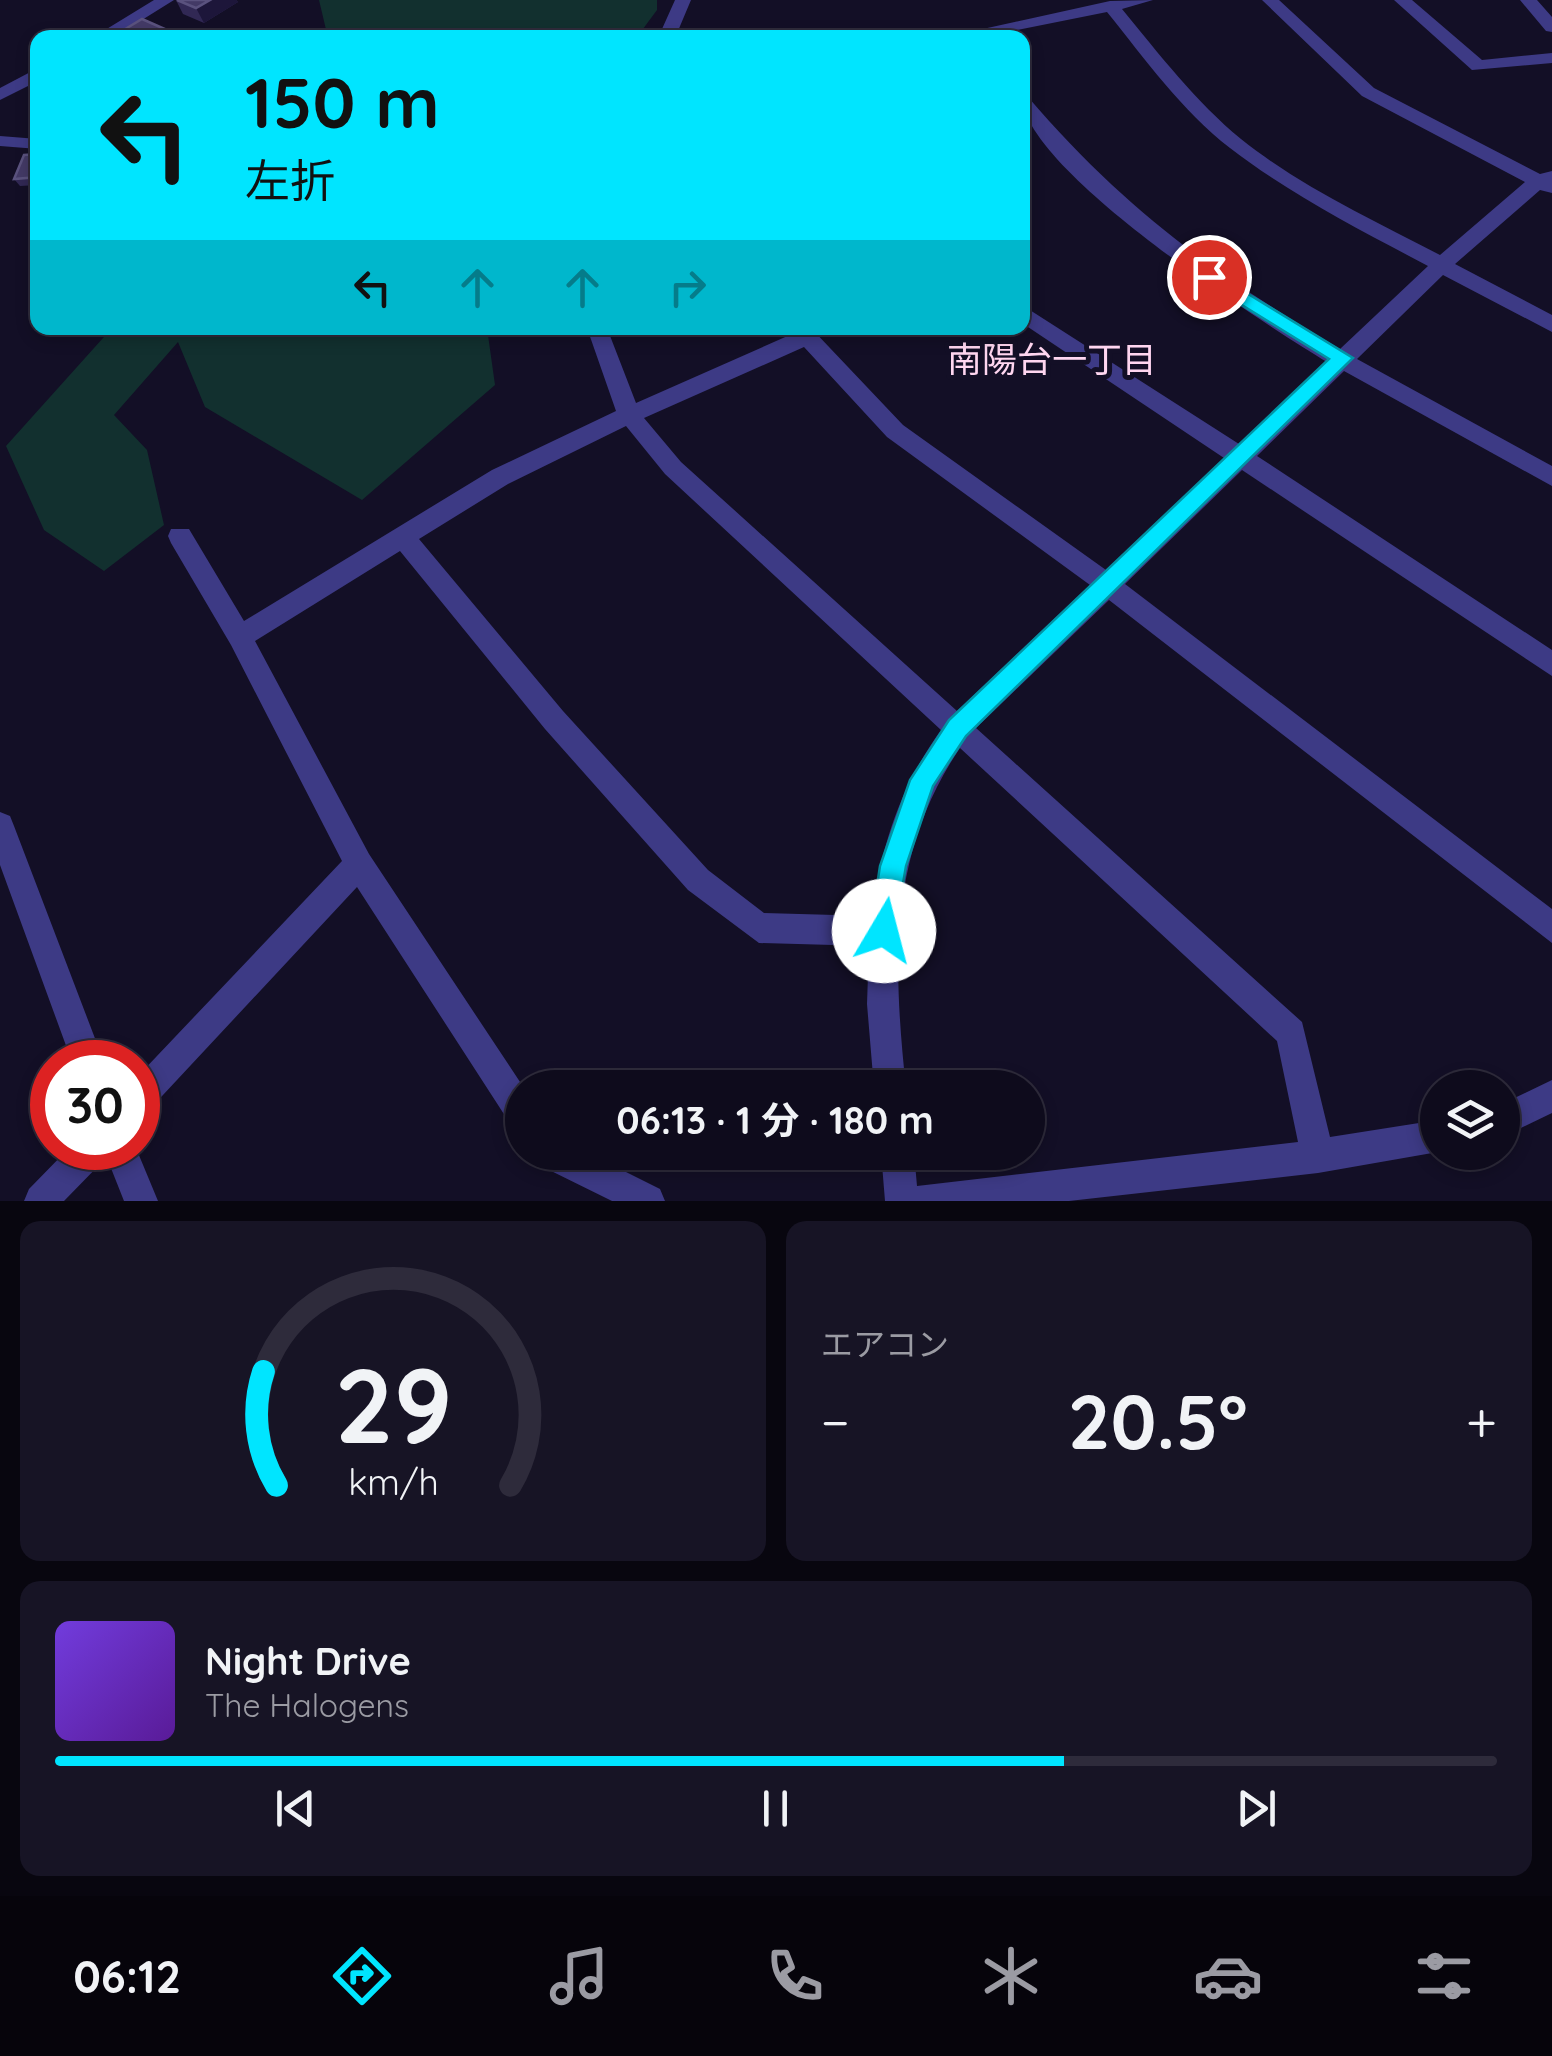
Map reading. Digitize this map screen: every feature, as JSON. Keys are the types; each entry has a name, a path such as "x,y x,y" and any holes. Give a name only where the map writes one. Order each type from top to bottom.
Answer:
{"street":[{"path":"114,30 166,0"},
{"path":"670,30 684,0"},
{"path":"1001,30 1145,0"},
{"path":"888,1070 882,1004 884,931 893,866 922,780 958,728 1440,266 1547,182 1353,82 1270,0"},
{"path":"1402,0 1478,66 1552,58"},
{"path":"1528,0 1552,27"},
{"path":"1110,6 1180,90 1235,144 1315,197 1552,324"},
{"path":"0,95 30,78"},
{"path":"1030,112 1054,144 1110,200 1180,258 1343,358 1552,476"},
{"path":"1030,317 1552,664"},
{"path":"600,335 629,414 674,468 1291,1033 1318,1156"},
{"path":"240,637 500,477 796,335"},
{"path":"805,335 894,431 1106,584 1552,928"},
{"path":"180,536 240,637 359,864 505,1088"},
{"path":"403,537 554,720 698,880 759,928 884,931"},
{"path":"0,826 80,1040"},
{"path":"160,1076 359,864"},
{"path":"1520,1112 1552,1096"},
{"path":"921,1201 1318,1156 1420,1139"},
{"path":"41,1201 71,1170"},
{"path":"129,1170 141,1201"},
{"path":"585,1170 648,1201"},
{"path":"899,1170 902,1201"}],"lane":[{"path":"0,141 30,143"}],"green space":[{"path":"319,0 657,0 657,10 642,30 326,30"},
{"path":"106,335 488,335 495,385 362,500 205,407 178,342 114,415 147,450 164,525 104,571 44,530 6,446"}],"building":[{"path":"177,0 210,0 196,8"},
{"path":"142,19 167,30 124,30"},
{"path":"24,155 30,155 30,178 14,179"}],"district":[{"name":"南陽台一丁目","path":"1052,359"}],"route":[{"path":"884,931 893,866 922,780 958,728 1343,358 1209,277"}]}
